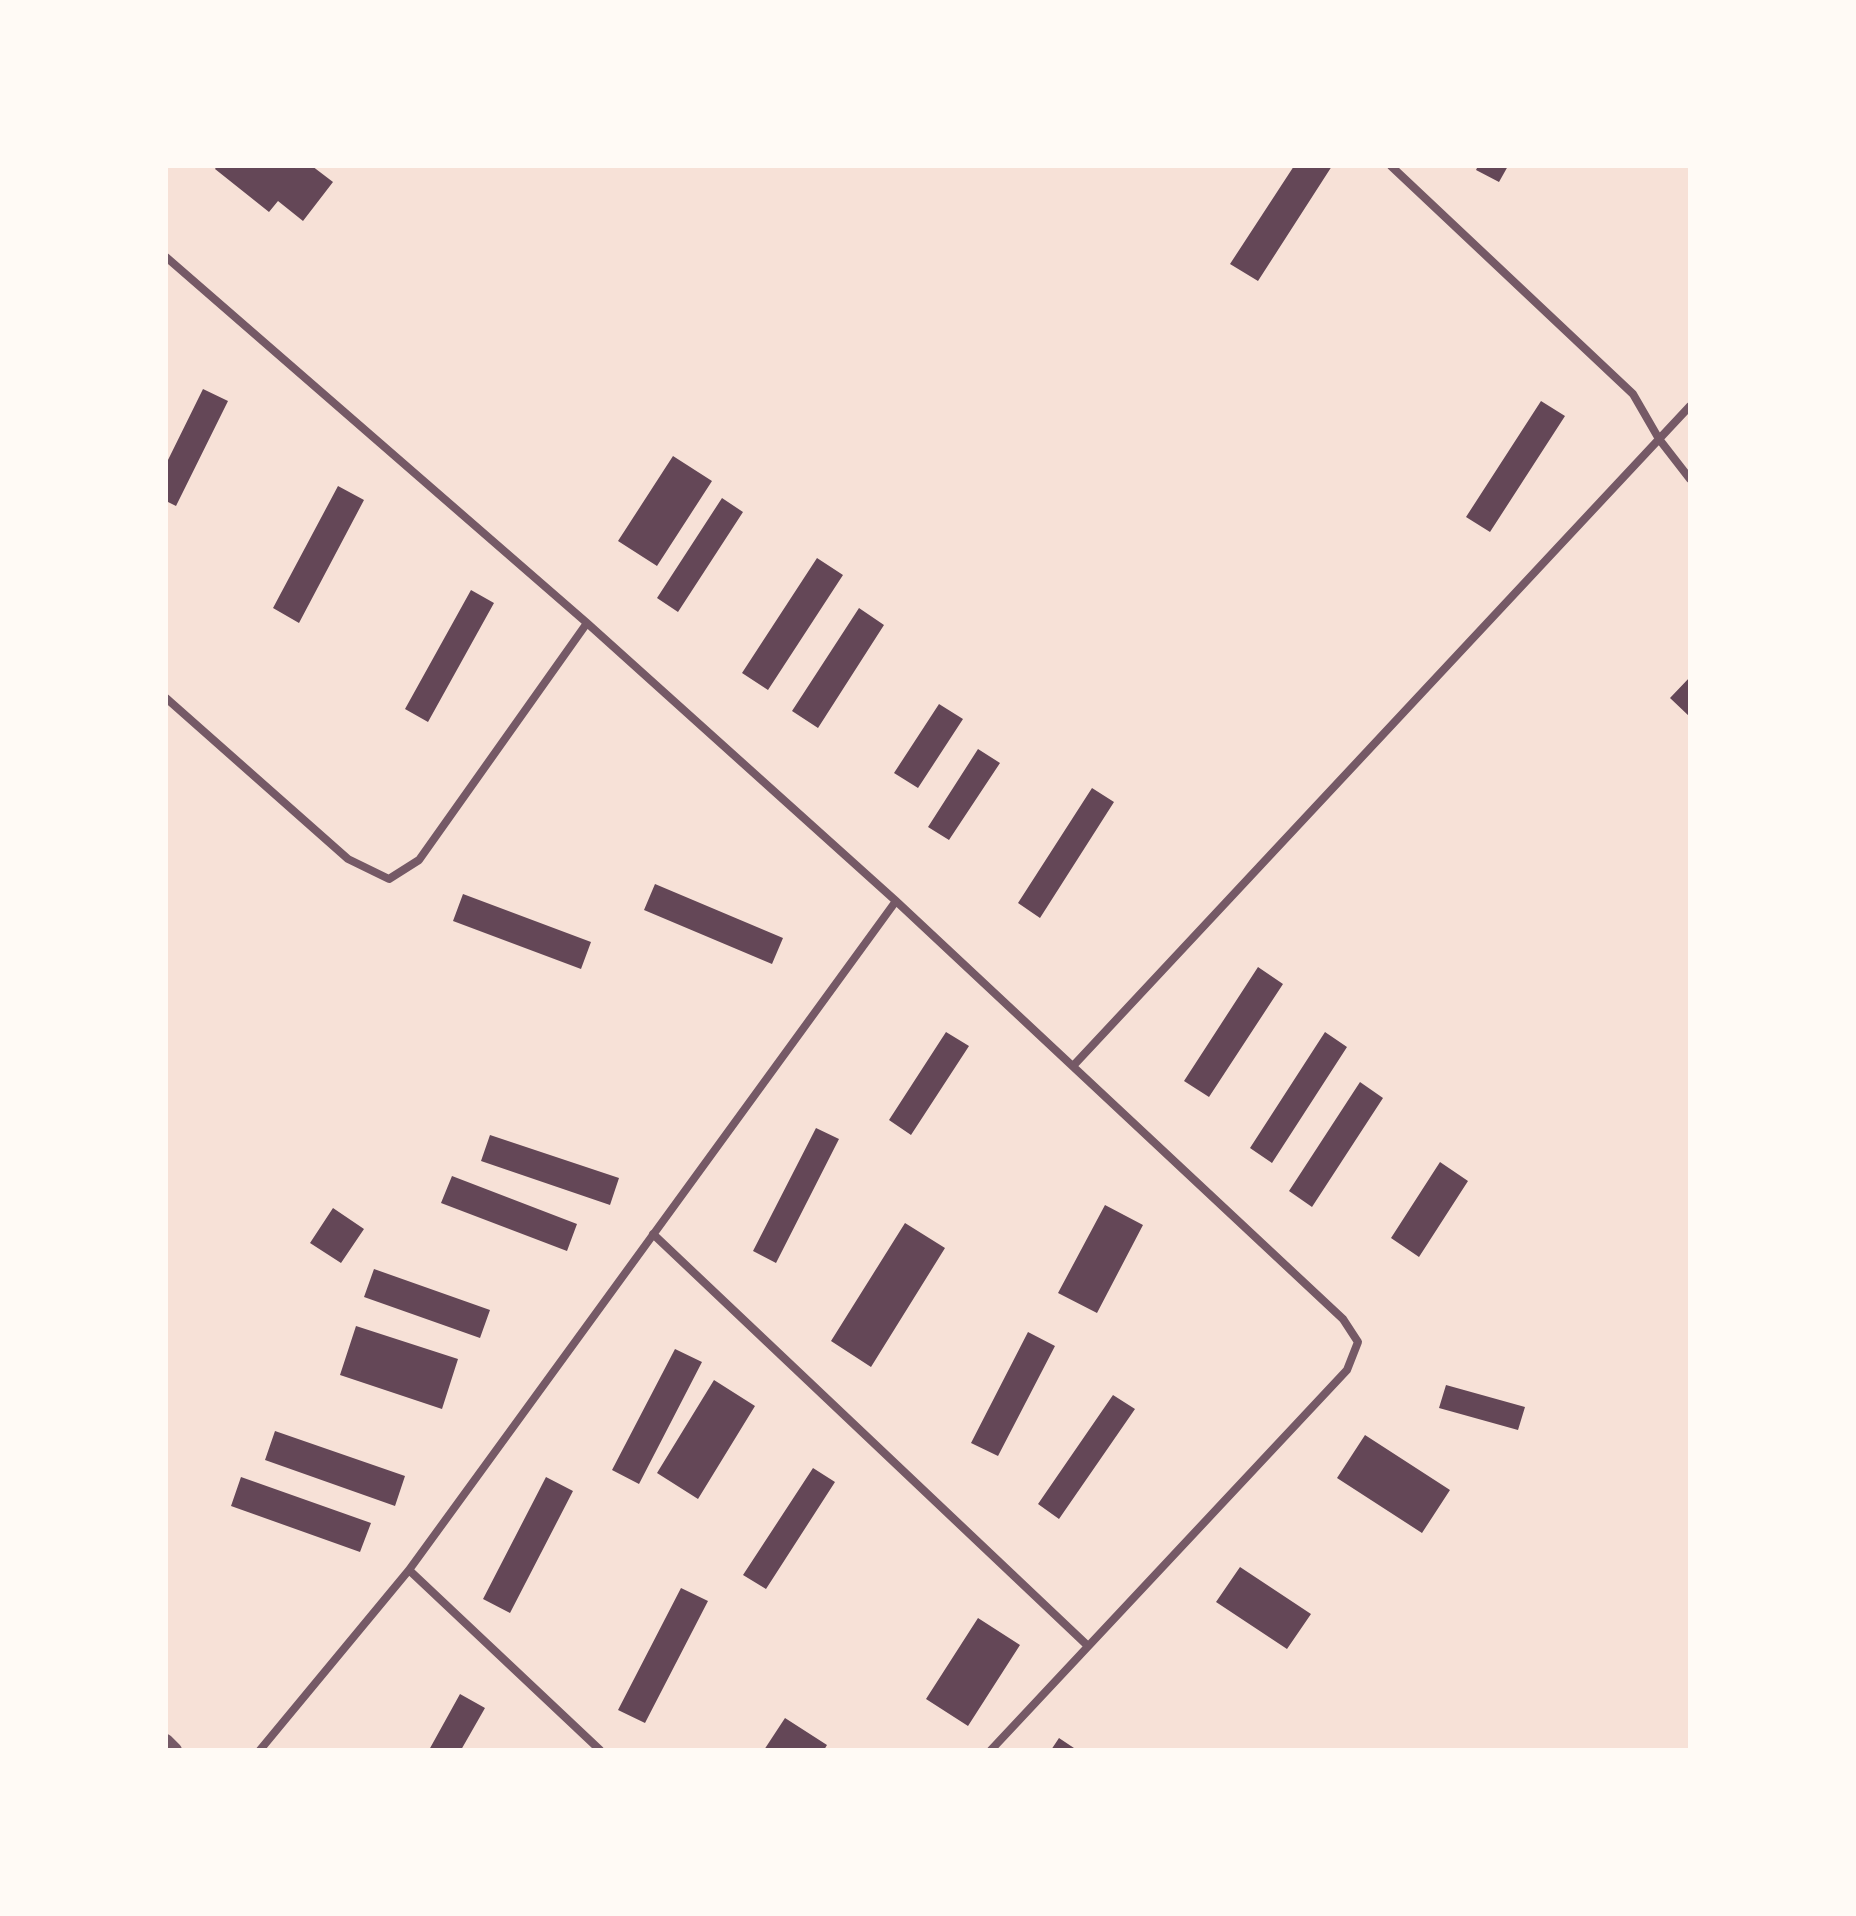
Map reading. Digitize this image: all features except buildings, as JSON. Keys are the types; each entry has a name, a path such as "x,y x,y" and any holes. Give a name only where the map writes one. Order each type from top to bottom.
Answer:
{"street":[{"path":"1391,166 1633,394 1659,439 1690,479"},
{"path":"166,257 587,623 896,901 1343,1319 1358,1342 1347,1370 991,1750"},
{"path":"1073,1066 1690,406"},
{"path":"166,698 348,859 389,879 419,860 587,623"},
{"path":"260,1750 409,1570 896,901"},
{"path":"653,1234 1088,1646"},
{"path":"409,1570 600,1750"},
{"path":"166,1741 175,1750"}]}
